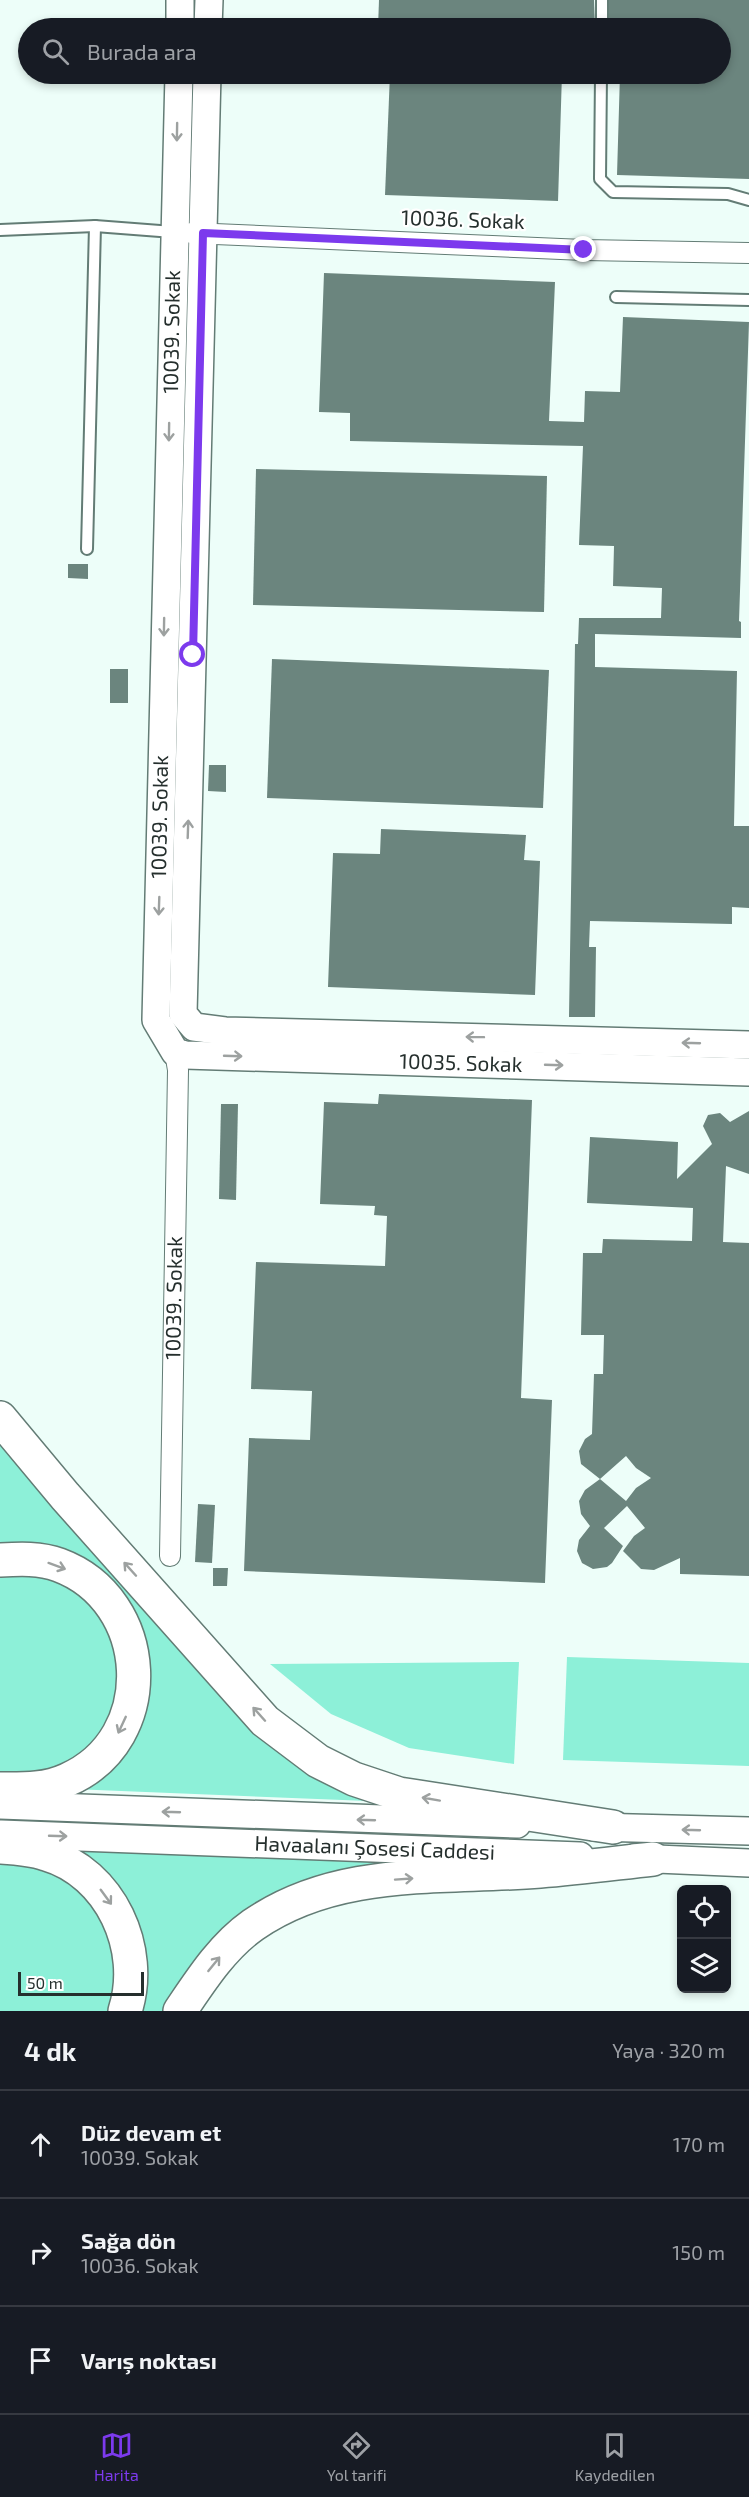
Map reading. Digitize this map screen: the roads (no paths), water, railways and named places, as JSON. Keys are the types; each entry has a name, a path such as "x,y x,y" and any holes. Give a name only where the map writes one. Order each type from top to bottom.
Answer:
{"highway":[{"path":"0,1418 65,1496 265,1721 318,1761 354,1779 399,1794 613,1827"},
{"path":"0,1560 39,1560 59,1565 100,1591 119,1615 132,1648 134,1678 132,1701 124,1724 110,1747 93,1763 68,1780 38,1789 0,1789"},
{"path":"0,1846 47,1854 95,1883 110,1902 123,1926 129,1947 131,1982 125,2011"},
{"path":"180,2011 217,1959 252,1926 286,1905 331,1887 387,1880 540,1871 653,1859"}],"street":[{"path":"180,0 180,18"},
{"path":"208,18 209,0"},
{"name":"10039. Sokak","path":"171,1556 178,1070 175,1052 156,1020 178,84"},
{"name":"10039. Sokak","path":"183,1014 207,84"},
{"name":"10036. Sokak","path":"174,232 584,250 749,253"},
{"name":"10035. Sokak","path":"183,1014 194,1027 225,1031 749,1045"},
{"name":"10035. Sokak","path":"175,1052 749,1072"},
{"name":"Havaalanı Şosesi Caddesi","path":"0,1805 749,1832"},
{"name":"Havaalanı Şosesi Caddesi","path":"0,1834 749,1863"}],"lane":[{"path":"602,0 602,18"},
{"path":"601,84 600,179 613,192 728,194 749,200"},
{"path":"87,549 95,226"},
{"path":"0,230 95,226 174,232"},
{"path":"616,297 749,300"}]}
